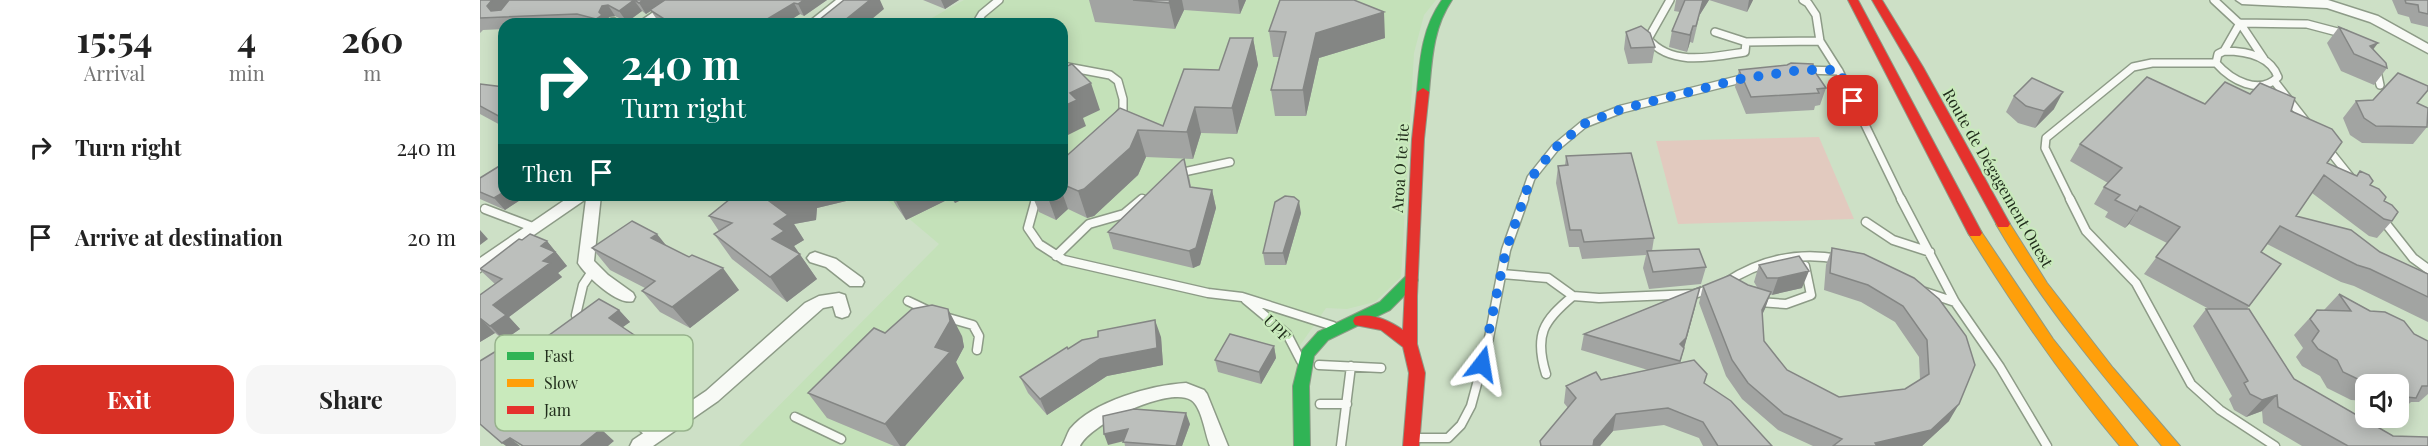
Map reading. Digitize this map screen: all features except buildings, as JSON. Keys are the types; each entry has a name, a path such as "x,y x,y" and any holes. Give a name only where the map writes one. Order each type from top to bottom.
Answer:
{"main road":[{"name":"Aroa O te ite","path":"1411,442 1417,373 1410,344 1413,204 1429,37 1441,7 1447,0"},
{"path":"1853,0 1972,228 2026,314 2097,409 2130,446"},
{"name":"Route de Dégagement Ouest","path":"1877,0 1991,204 2042,287 2108,372 2172,446"},
{"path":"1302,446 1303,365 1312,344 1337,327 1360,321 1383,307 1411,280"},
{"path":"1360,321 1385,325 1410,344"}],"street":[{"path":"653,16 662,0"},
{"path":"650,18 679,0"},
{"path":"820,18 844,0"},
{"path":"2242,0 2281,0 2328,4 2353,10 2428,49"},
{"path":"480,266 573,201"},
{"path":"593,201 586,263 627,297"},
{"path":"815,258 831,263 856,282"},
{"path":"693,409 712,396 811,307 819,302 838,299 842,312"},
{"path":"1071,446 1074,436 1088,424 1125,404 1161,392 1187,389 1199,396 1219,446"},
{"path":"639,446 660,431"}],"lane":[{"path":"980,18 999,0"},
{"path":"1670,0 1648,39 1654,49 1667,55 1696,57 1744,52 1746,42"},
{"path":"1803,0 1808,3 1816,15 1820,41 1839,70 1892,182 1955,302 2000,367 2047,446"},
{"path":"2214,0 2240,23 2264,59 2277,71 2278,77 2275,82 2268,85 2243,83 2221,71 2216,63 2215,58 2224,51 2240,23"},
{"path":"2240,23 2322,26 2352,38"},
{"path":"1715,32 1746,42 1820,41"},
{"path":"2224,51 2243,52 2264,59"},
{"path":"2216,63 2152,63 2133,67 2046,138 2045,148 2086,231 2136,283 2191,384 2202,397 2226,415 2276,446"},
{"path":"2376,64 2380,85"},
{"path":"1068,67 1110,75 1118,81 1124,99 1123,110 1114,121"},
{"path":"1791,71 1839,70"},
{"path":"1411,442 1448,438 1461,425 1471,406 1488,343 1506,250 1531,178 1555,148 1584,124 1622,109 1750,77"},
{"path":"2275,82 2312,128"},
{"path":"2319,138 2355,184"},
{"path":"1173,174 1230,162"},
{"path":"1056,256 1089,225 1124,214 1148,194"},
{"path":"1035,201 1028,228 1039,244 1056,256 1208,293 1242,297 1266,303 1309,320 1337,327"},
{"path":"485,209 535,228"},
{"path":"2377,212 2414,258 2428,269"},
{"path":"1866,222 1893,240 1930,252"},
{"path":"1748,297 1770,306 1811,296 1806,268 1798,256"},
{"path":"1502,274 1548,278 1573,296 1599,298 1694,294 1724,284 1744,269 1784,257 1833,257 1844,260"},
{"path":"576,315 583,285 593,270"},
{"path":"1724,284 1733,290"},
{"path":"1913,287 1955,302"},
{"path":"1546,374 1539,342 1546,320 1573,296"},
{"name":"UPF","path":"1242,297 1287,334 1303,365"},
{"path":"908,301 939,316 974,325 979,336 977,350"},
{"path":"1319,365 1381,368"},
{"path":"1341,446 1351,366"},
{"path":"1320,404 1347,404"},
{"path":"795,417 841,439"},
{"path":"647,431 657,433"}],"shaded area":[{"path":"964,0 1436,0 1424,15 1414,53 1401,277 1375,302 1347,309 1326,308 1294,354 1299,374 1296,446 739,446 939,244 888,201 1068,201 1068,18 932,18"},
{"path":"1819,137 1854,219 1678,224 1656,141"}],"traffic: fast":[{"path":"1423,92 1431,32 1447,0"},
{"path":"1302,446 1301,386 1307,354 1323,336 1385,306 1411,280"}],"traffic: slow":[{"path":"2003,224 2042,287 2108,372 2172,446"},
{"path":"1975,233 2048,343 2130,446"}],"traffic: jam":[{"path":"1853,0 1975,233"},
{"path":"1877,0 1917,67 2003,224"},
{"path":"1411,446 1417,373 1410,344 1410,296 1418,139 1423,92"},
{"path":"1360,321 1385,325 1410,344"}],"route":[{"path":"1482,364 1506,250 1531,178 1555,148 1584,124 1622,109 1740,79 1801,70 1839,70 1853,101"}]}
